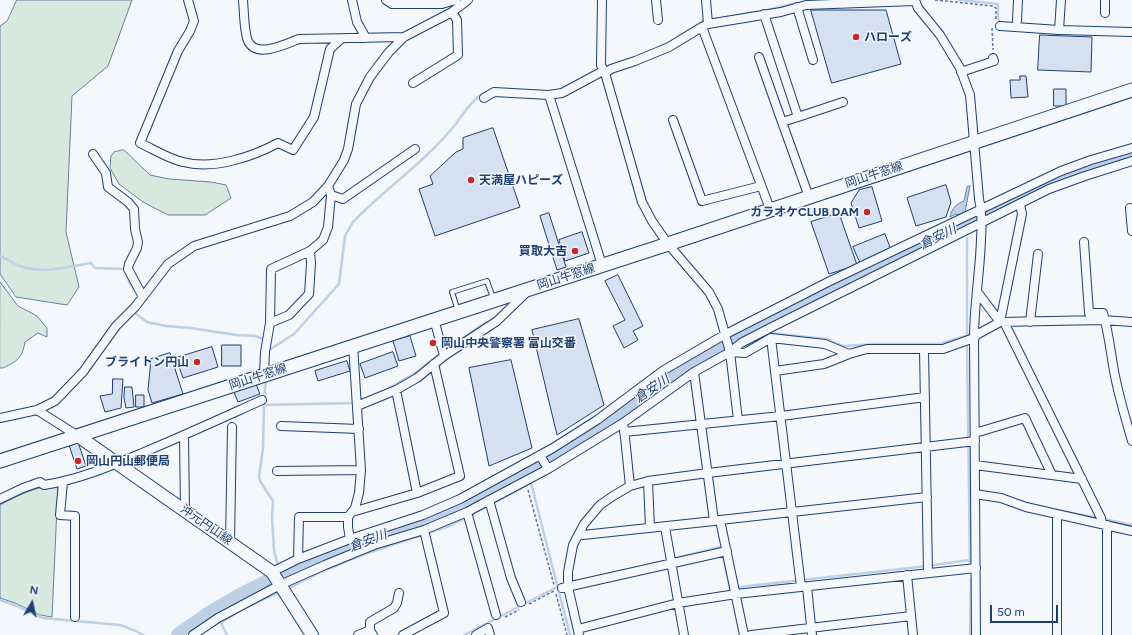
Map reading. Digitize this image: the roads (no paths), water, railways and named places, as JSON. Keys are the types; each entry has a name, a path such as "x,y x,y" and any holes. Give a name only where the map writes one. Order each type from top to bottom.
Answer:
{"main road":[{"name":"岡山牛窓線","path":"0,461 668,244 1132,90"},
{"name":"沖元円山線","path":"78,436 230,542 276,578 312,635"}],"street":[{"path":"188,0 194,21 178,51 140,143 182,162 206,164 240,159 278,143 293,150 314,117 330,50 340,39"},
{"path":"243,0 248,40 253,48 260,50 283,46 299,39 404,37"},
{"path":"352,0 357,22 366,38"},
{"path":"386,0 392,4 442,4 456,0"},
{"path":"0,418 38,410 55,401 83,372 116,326 135,307 168,264 194,246 290,216 313,202 328,186 344,160 348,149 356,104 370,77 389,52 404,37 452,12 468,0"},
{"path":"602,0 600,59 642,202 652,221 668,244 709,292 718,309 729,349 738,420"},
{"path":"656,0 658,20"},
{"path":"706,0 707,23 770,209"},
{"path":"484,98 494,92 549,96 562,93 603,70 611,69 635,61 669,47 707,23 781,12 806,5 915,0 918,8 940,35 961,72 970,95 979,198 982,215 981,259 974,318 972,440 975,465 976,635"},
{"path":"1017,21 1018,0"},
{"path":"1059,28 1061,0"},
{"path":"1105,0 1105,13"},
{"path":"798,7 813,60"},
{"path":"413,82 458,55 457,20 452,12"},
{"path":"764,14 798,117"},
{"path":"1000,26 1132,32"},
{"path":"759,57 809,197"},
{"path":"961,72 994,61 993,58"},
{"path":"549,96 602,265"},
{"path":"782,122 843,102"},
{"path":"673,120 702,201 761,186"},
{"path":"276,578 325,565 374,545 425,533 490,503 547,467 623,423 729,349 982,215 997,201 1061,171 1091,160 1132,148"},
{"path":"331,195 344,199 415,149"},
{"path":"93,154 106,173 108,187 128,202 134,210 135,229 138,242 128,269 143,297"},
{"path":"193,635 276,578 298,559 350,539 423,514 460,499 541,456 597,420 664,370 725,336 835,279 982,215 1020,204 1049,189 1132,161"},
{"path":"264,375 265,352 270,323 271,269 310,250 323,240 328,227 331,195 328,186"},
{"path":"1000,320 1022,214 1020,204"},
{"path":"1130,208 1132,231"},
{"path":"1084,242 1089,313 1103,313 1106,321 1120,399 1132,441"},
{"path":"270,323 289,315 309,294 311,263 310,250"},
{"path":"1030,319 1038,254"},
{"path":"357,404 396,390 417,378 434,364 443,353 497,321 531,288"},
{"path":"978,293 1000,320 1105,525 1107,635"},
{"path":"434,319 443,353"},
{"path":"775,372 824,364 849,354 867,349 943,349 974,338 1000,320 1030,319 1132,322"},
{"path":"729,349 745,353 771,338 825,344 849,354"},
{"path":"771,338 792,512 802,583 811,631"},
{"path":"350,539 348,527 350,514 355,508 362,470 353,346"},
{"path":"924,350 928,568"},
{"path":"298,559 299,517 350,514 417,493 460,476 434,364"},
{"path":"694,372 708,473 717,521 735,589 744,635"},
{"path":"396,390 417,493"},
{"path":"624,432 780,416 925,397"},
{"path":"0,499 22,488 40,482 44,485 63,482 117,464 184,436 262,400"},
{"path":"38,410 78,436"},
{"path":"976,568 928,568 907,575 735,589 678,603 579,632 560,588 568,572 573,545 584,524 600,506 613,496 630,486 648,481 972,440 1025,418 1052,475"},
{"path":"623,423 630,486"},
{"path":"281,426 359,429"},
{"path":"230,542 232,427"},
{"path":"184,436 185,511"},
{"path":"541,456 547,467"},
{"path":"975,465 1082,479"},
{"path":"278,471 362,470"},
{"path":"648,481 650,528"},
{"path":"63,482 60,515 75,516 75,617"},
{"path":"975,494 1001,498 1026,507 1132,531"},
{"path":"579,534 583,535 664,527 927,497"},
{"path":"490,503 511,578 521,602"},
{"path":"468,514 496,614"},
{"path":"1057,514 1057,635"},
{"path":"664,527 684,635"},
{"path":"403,635 444,613 425,533"},
{"path":"560,588 670,561 724,551"},
{"path":"907,575 913,635"},
{"path":"358,635 372,633 370,622 394,608 397,603 399,593"},
{"path":"750,635 811,631 911,616"},
{"path":"476,635 488,628 490,635"}],"lane":[{"path":"458,311 452,292 487,281 494,300"}],"water":[{"path":"970,186 965,212 950,217 955,207 964,201 967,187"}],"waterway":[{"path":"818,1 829,0"},
{"path":"959,0 998,4 998,19 1001,23"},
{"path":"767,10 797,3"},
{"path":"676,38 703,21 756,12"},
{"path":"661,46 670,42"},
{"path":"269,353 269,350 294,334 339,284 345,236 353,222 431,151 476,99 492,90"},
{"name":"倉安川","path":"179,635 208,615 242,595 283,574 425,521 479,496 551,458 672,375 732,339 1047,183 1132,154"},
{"path":"967,238 967,335"},
{"path":"0,256 20,266 46,270 91,263 95,268 125,269 130,284 135,290"},
{"path":"135,313 147,322 166,326 255,336 263,339"},
{"path":"446,350 486,322"},
{"path":"745,344 746,347 770,333 826,339 843,346 877,344 939,344 969,335"},
{"name":"倉安川","path":"740,335 742,340"},
{"path":"967,346 970,563"},
{"path":"386,390 419,371 432,360"},
{"path":"264,399 266,380"},
{"path":"264,405 356,403"},
{"path":"264,404 263,449 259,476 260,481 273,501 272,517 274,550 278,566"},
{"path":"289,588 321,572 362,555 452,525 531,483 570,635"},
{"path":"1060,511 1094,517"},
{"path":"1104,519 1132,525"},
{"path":"648,565 720,547 730,588 970,560"},
{"path":"970,635 971,579"},
{"path":"464,635 559,586"},
{"path":"227,635 221,623 244,608 280,592"},
{"path":"0,600 43,618 120,625 143,635"}],"place":[{"name":"ハローズ","path":"856,37"},
{"name":"天満屋ハピーズ","path":"471,180"},
{"name":"カラオケCLUB DAM","path":"867,212"},
{"name":"買取大吉","path":"575,251"},
{"name":"岡山中央警察署 富山交番","path":"433,343"},
{"name":"ブライトン円山","path":"197,362"},
{"name":"岡山円山郵便局","path":"78,461"}]}
